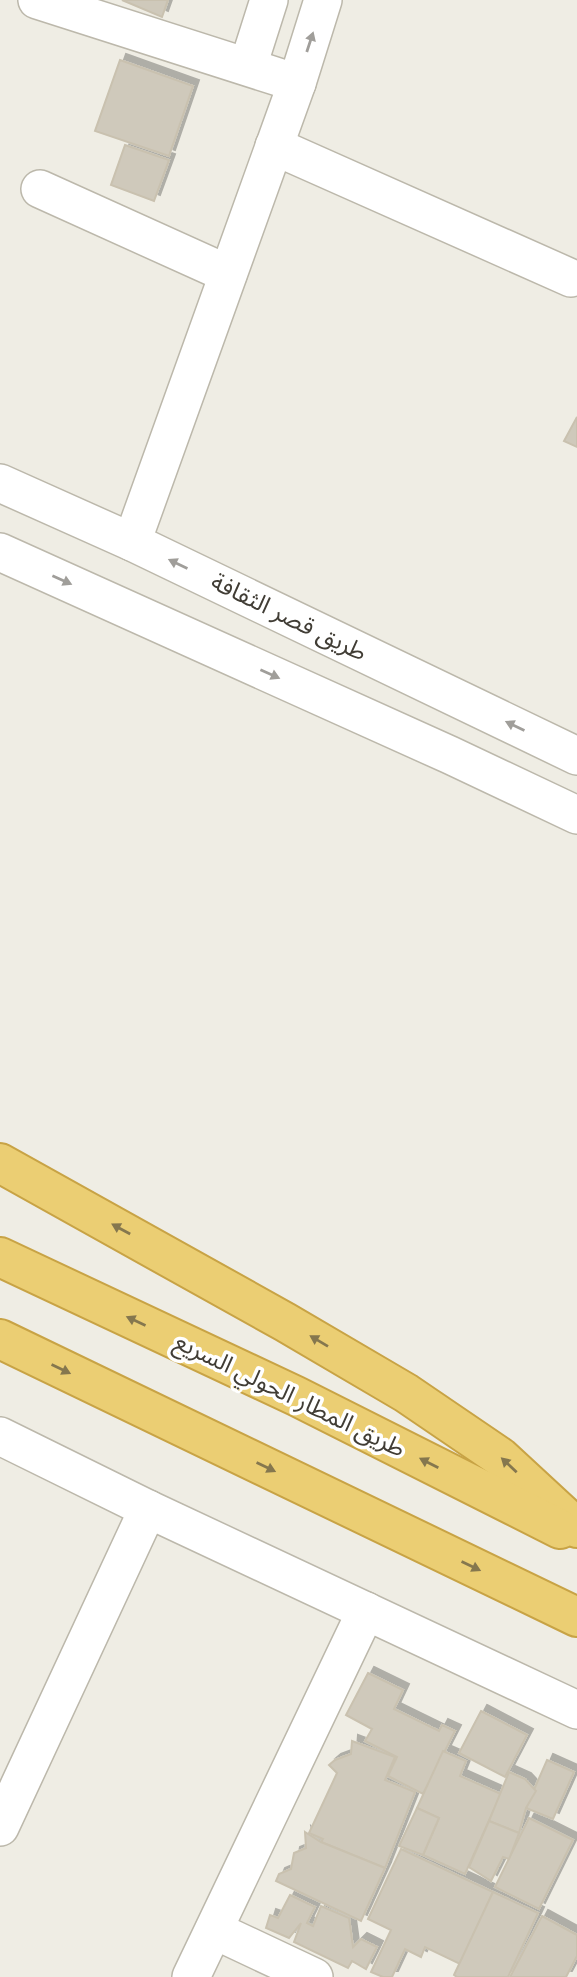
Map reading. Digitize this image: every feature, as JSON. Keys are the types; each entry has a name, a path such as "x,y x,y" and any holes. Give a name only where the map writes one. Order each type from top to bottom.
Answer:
{"highway":[{"path":"0,1163 273,1315 406,1393 500,1457 577,1528"},
{"name":"طريق المطار الحولي السريع","path":"0,1257 296,1396 577,1538"},
{"path":"0,1339 577,1617"}],"street":[{"path":"37,0 297,83"},
{"path":"248,66 269,0"},
{"path":"132,542 297,83 323,0"},
{"path":"274,146 571,278"},
{"path":"40,188 228,274"},
{"name":"طريق قصر الثقافة","path":"0,483 132,542 577,756"},
{"path":"0,552 438,749 577,815"},
{"path":"0,1436 148,1509 577,1710"},
{"path":"1,1824 148,1509"},
{"path":"191,1977 366,1611"},
{"path":"214,1930 314,1977"}],"building":[{"path":"122,0 168,0 162,17"},
{"path":"120,60 193,86 169,156 95,131"},
{"path":"125,145 169,160 154,201 111,185"},
{"path":"577,417 577,447 564,441"},
{"path":"368,1673 403,1690 394,1709 439,1731 442,1725 455,1731 423,1794 388,1776 397,1757 365,1741 372,1729 346,1715"},
{"path":"481,1711 527,1735 505,1777 459,1753"},
{"path":"352,1741 395,1757 385,1780 415,1792 385,1868 321,1842 323,1839 309,1833 337,1773 329,1765 351,1754"},
{"path":"443,1751 466,1761 460,1776 501,1794 465,1874 423,1855 439,1818 417,1808"},
{"path":"547,1760 574,1772 553,1819 526,1808"},
{"path":"509,1772 525,1779 536,1791 526,1808 519,1833 489,1821"},
{"path":"417,1808 439,1818 423,1855 399,1846"},
{"path":"529,1818 573,1840 539,1909 495,1887"},
{"path":"489,1821 519,1833 509,1859 503,1857 491,1881 469,1867"},
{"path":"305,1832 321,1842 385,1868 361,1921 276,1881 279,1874 291,1869 294,1853 306,1848"},
{"path":"401,1849 493,1892 460,1964 425,1947 421,1957 405,1949 392,1977 383,1977 371,1972 391,1930 368,1919"},
{"path":"493,1892 538,1913 508,1977 457,1977 454,1975"},
{"path":"290,1895 315,1907 307,1923 313,1926 321,1906 349,1918 353,1947 361,1939 377,1947 366,1969 352,1961 348,1968 294,1942 301,1923 289,1938 266,1928 270,1915 278,1918"},
{"path":"542,1916 577,1935 577,1956 566,1977 510,1977"}]}
